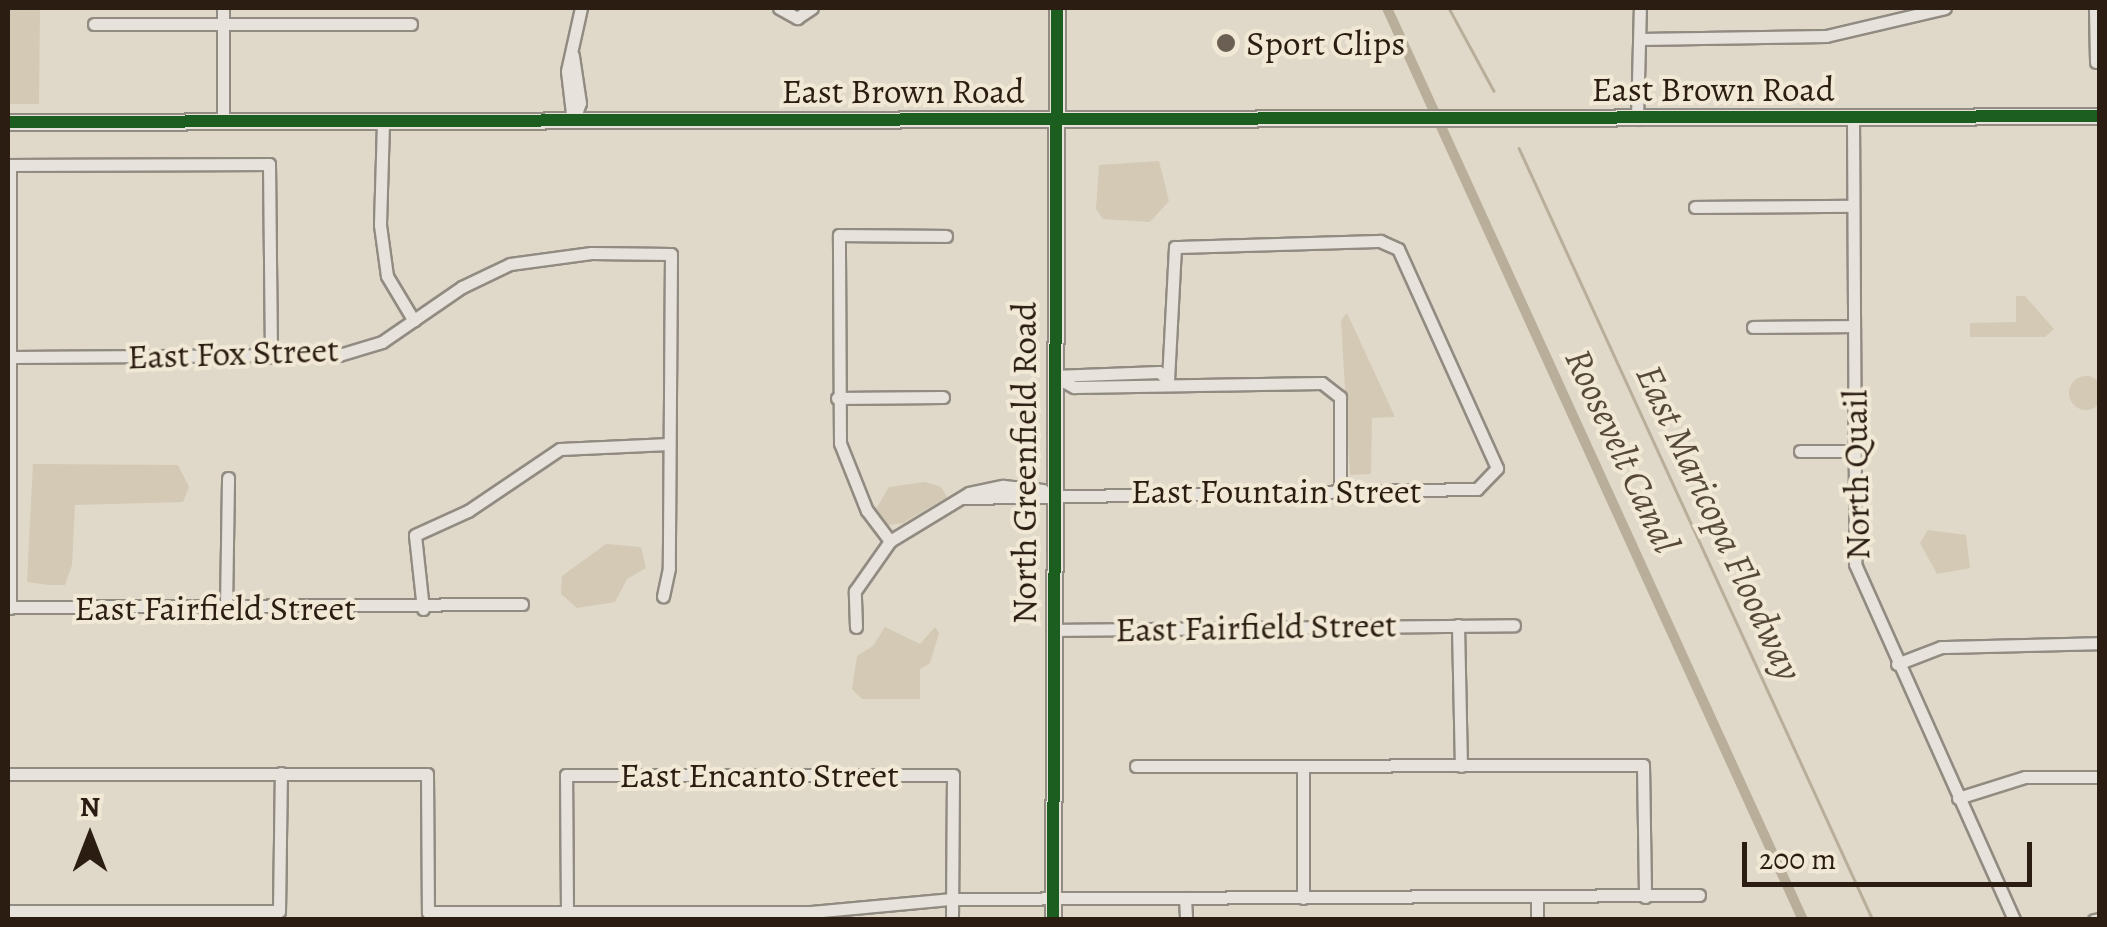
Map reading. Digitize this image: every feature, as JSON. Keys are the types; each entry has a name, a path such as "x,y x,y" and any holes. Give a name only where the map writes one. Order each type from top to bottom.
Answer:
{"main road":[{"name":"North Greenfield Road","path":"1053,920 1057,8"},
{"name":"East Brown Road","path":"8,122 1439,121 2100,116"}],"street":[{"path":"222,8 223,122"},
{"path":"573,122 580,103 573,56 582,8"},
{"path":"779,8 798,18 812,8"},
{"path":"1638,119 1640,8"},
{"path":"1640,39 1826,36 1945,8"},
{"path":"2095,8 2096,62"},
{"path":"94,24 411,24"},
{"name":"North Quail","path":"1854,118 1855,564 2014,920"},
{"path":"382,122 380,225 388,276 414,320"},
{"path":"9,608 10,165 270,164 270,357"},
{"path":"1695,207 1853,206"},
{"path":"856,627 855,591 890,540 856,488 840,443 838,234 946,236"},
{"name":"East Fountain Street","path":"890,540 964,498 993,492 1478,489 1492,477 1494,457 1398,249 1387,243 1183,243 1170,253 1168,380"},
{"name":"East Fox Street","path":"12,357 339,356 382,342 510,264 590,253 670,254 670,444"},
{"path":"1754,328 1854,326"},
{"path":"1136,372 1136,387"},
{"path":"1054,376 1158,372 1168,380"},
{"path":"1054,376 1074,386 1136,387 1168,380 1314,380 1330,386 1340,397 1340,490"},
{"path":"837,398 943,397"},
{"path":"423,609 415,535 468,511 560,450 670,444 669,568 663,596"},
{"path":"1800,451 1854,451"},
{"path":"226,608 228,478"},
{"name":"East Fairfield Street","path":"9,608 423,609 522,604"},
{"name":"East Fairfield Street","path":"1054,630 1514,624"},
{"path":"1458,625 1461,766"},
{"path":"1897,664 1941,647 2100,643"},
{"path":"1136,766 1643,765 1645,897"},
{"path":"1303,766 1304,898"},
{"path":"8,911 78,915 279,910 280,773"},
{"path":"8,774 427,774 428,912 662,916 811,912 952,899 1699,895"},
{"name":"East Encanto Street","path":"566,912 566,775 953,775 952,899"},
{"path":"1958,798 2025,777 2100,777"},
{"path":"1537,897 1538,920"},
{"path":"1185,898 1186,920"},
{"path":"952,899 952,920"}],"shaded area":[{"path":"8,8 40,8 39,104 8,104"},
{"path":"1159,161 1169,201 1150,222 1103,219 1096,209 1099,165"},
{"path":"2016,296 2025,296 2054,329 2045,337 1970,337 1970,323 2016,322"},
{"path":"1347,313 1395,417 1372,418 1371,474 1350,475 1341,320"},
{"path":"2086,376 2098,381 2103,393 2098,405 2086,410 2074,405 2069,393 2074,381"},
{"path":"33,464 178,465 189,487 183,502 75,505 72,565 65,585 27,582"},
{"path":"925,482 941,487 947,497 903,523 888,525 876,509 889,487"},
{"path":"1928,530 1966,535 1970,568 1937,574 1920,543"},
{"path":"606,544 641,547 646,568 627,579 615,602 577,608 561,594 562,576"},
{"path":"885,627 920,644 935,627 939,633 930,663 920,669 920,699 862,699 852,689 857,656 873,646"}],"waterway":[{"name":"Roosevelt Canal","path":"1387,8 1803,920"},
{"name":"East Maricopa Floodway","path":"1449,8 1494,91"},
{"name":"East Maricopa Floodway","path":"1519,148 1873,920"}],"cycle path":[{"path":"1053,920 1057,8"},
{"path":"8,122 2100,116"}],"place":[{"name":"Sport Clips","path":"1226,43"}]}
